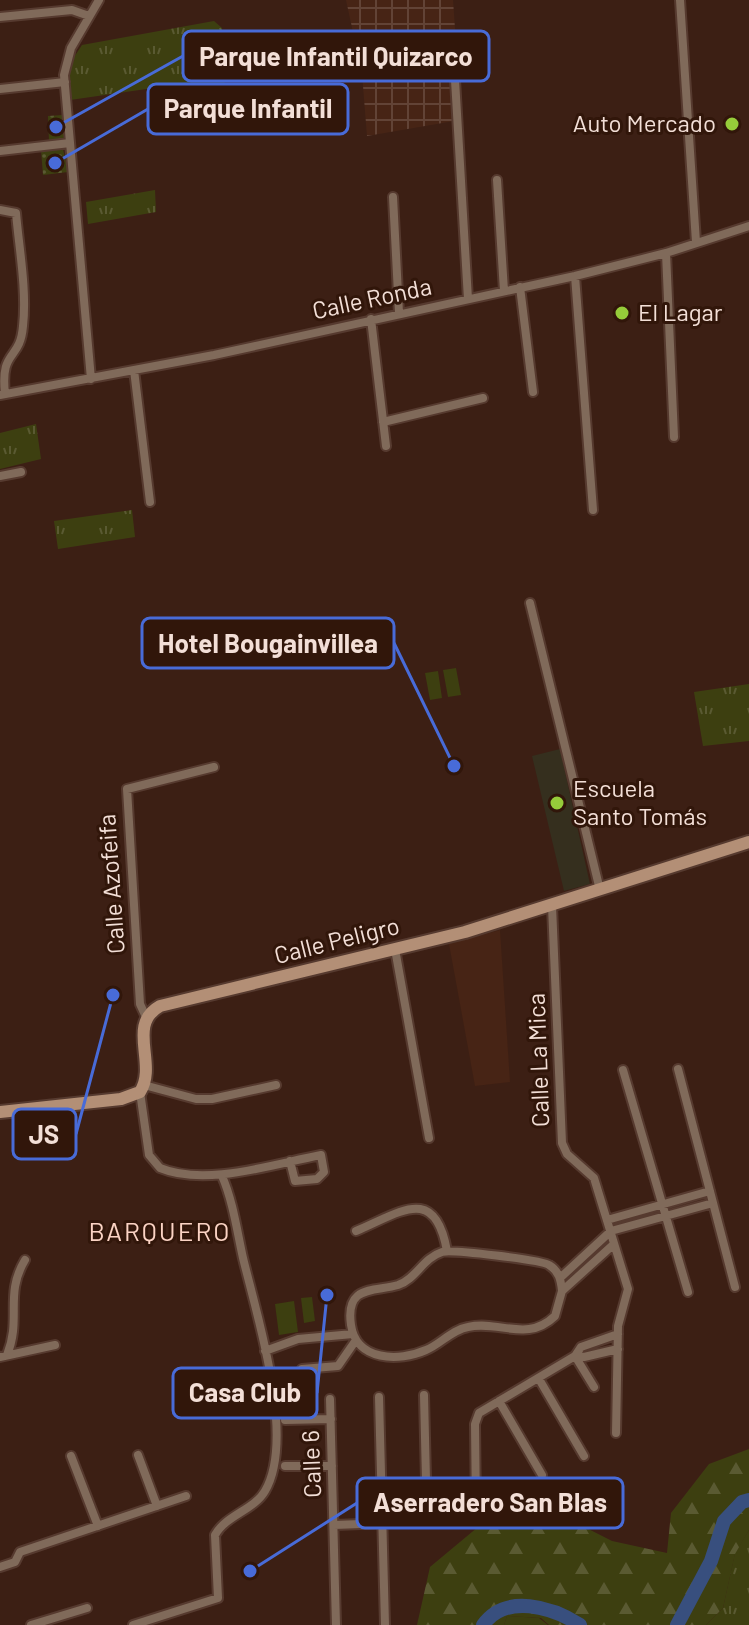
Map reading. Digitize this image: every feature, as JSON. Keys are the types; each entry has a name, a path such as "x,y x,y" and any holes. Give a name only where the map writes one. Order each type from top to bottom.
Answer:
{"main road":[{"name":"Calle Peligro","path":"146,1017 171,1003 395,949 552,906 749,842"},
{"path":"0,1112 121,1099 142,1088 146,1017"}],"street":[{"path":"91,379 65,82 69,53 99,0"},
{"path":"680,0 696,242"},
{"path":"0,17 72,10 89,16"},
{"path":"454,63 468,299"},
{"path":"0,89 65,82"},
{"path":"0,151 70,143"},
{"path":"497,180 504,291"},
{"path":"393,197 399,313"},
{"path":"0,210 16,213 23,329 21,340 1,362 2,395"},
{"name":"Calle Ronda","path":"2,395 91,379 575,276 666,253 749,226"},
{"path":"666,253 674,437"},
{"path":"575,276 593,510"},
{"path":"520,287 533,392"},
{"path":"371,319 386,446"},
{"path":"134,370 150,502"},
{"path":"383,422 483,398"},
{"path":"0,476 21,472"},
{"path":"530,603 600,890"},
{"name":"Calle Azofeifa","path":"146,1017 140,1004 127,789 214,767"},
{"name":"Calle La Mica","path":"552,906 562,1143 567,1154 594,1178 628,1289 618,1334 616,1433"},
{"path":"395,949 429,1138"},
{"path":"678,1069 735,1287"},
{"path":"623,1070 688,1292"},
{"path":"276,1085 212,1099 196,1099 142,1088 153,1163 169,1172 222,1176 290,1161 321,1155 324,1172 317,1179 295,1181 290,1161"},
{"path":"133,1625 219,1596 215,1535 231,1518 264,1494 273,1469 275,1422 265,1351 222,1176"},
{"path":"607,1220 710,1191"},
{"path":"560,1278 611,1231 713,1203"},
{"path":"356,1231 407,1210 426,1209 441,1221 447,1251"},
{"path":"562,1291 614,1244"},
{"path":"265,1351 298,1339 354,1337 376,1355 403,1357 426,1350 463,1328 487,1325 532,1330 555,1316 562,1291 560,1278 553,1267 537,1260 507,1260 462,1249 447,1251 428,1259 399,1285 373,1287 360,1294 351,1310 354,1337 338,1366 302,1369"},
{"path":"4,1356 16,1324 13,1281 25,1260"},
{"path":"334,1525 464,1523 474,1517 475,1424 479,1413 575,1356 581,1347 618,1334"},
{"path":"4,1356 55,1345"},
{"path":"575,1356 584,1357 618,1349"},
{"path":"575,1356 594,1387"},
{"path":"539,1379 584,1456"},
{"path":"424,1395 427,1523"},
{"path":"379,1397 385,1625"},
{"name":"Calle 6","path":"330,1399 336,1625"},
{"path":"499,1401 542,1475"},
{"path":"285,1420 331,1419"},
{"path":"138,1455 157,1506"},
{"path":"71,1456 98,1526"},
{"path":"285,1466 332,1466"},
{"path":"0,1567 15,1562 20,1552 186,1496"},
{"path":"31,1625 87,1608"}],"shaded area":[{"path":"346,0 453,0 457,58 449,60 454,121 367,136 362,73"},
{"name":"Escuela Santo Tomás","path":"560,749 590,884 564,891 532,756"},
{"path":"500,930 510,1082 475,1086 449,944"}],"green space":[{"path":"214,21 222,28 225,89 181,84 70,100 70,63 82,45"},
{"path":"63,115 64,138 49,141 48,116"},
{"path":"63,149 68,172 43,175 41,150"},
{"path":"155,190 156,212 88,224 86,202"},
{"path":"36,424 41,459 0,469 0,433"},
{"path":"132,510 135,537 58,549 54,521"},
{"path":"456,668 461,695 448,697 443,670"},
{"path":"438,671 442,698 430,700 425,673"},
{"path":"749,684 749,741 703,746 694,692"},
{"path":"312,1297 315,1321 304,1323 301,1298"},
{"path":"294,1301 298,1332 279,1335 275,1304"},
{"path":"749,1449 749,1530 735,1554 723,1608 706,1625 549,1625 541,1618 507,1616 504,1625 417,1625 430,1567 490,1517 499,1492 541,1505 612,1541 667,1553 671,1513 709,1464"},
{"path":"749,1530 749,1625 706,1625 723,1608 735,1553"},
{"path":"507,1616 539,1618 548,1625 504,1625"}],"waterway":[{"path":"677,1625 711,1561 724,1521 742,1502 749,1500"},
{"path":"483,1625 493,1615 516,1606 543,1609 580,1625"}],"place":[{"name":"Auto Mercado","path":"732,124"},
{"name":"Parque Infantil Quizarco","path":"56,127"},
{"name":"Parque Infantil","path":"55,163"},
{"name":"El Lagar","path":"622,313"},
{"name":"Hotel Bougainvillea","path":"454,766"},
{"name":"Escuela Santo Tomás","path":"557,803"},
{"name":"JS","path":"113,995"},
{"name":"Casa Club","path":"327,1295"},
{"name":"Aserradero San Blas","path":"250,1571"}],"district":[{"name":"BARQUERO","path":"160,1232"}]}
